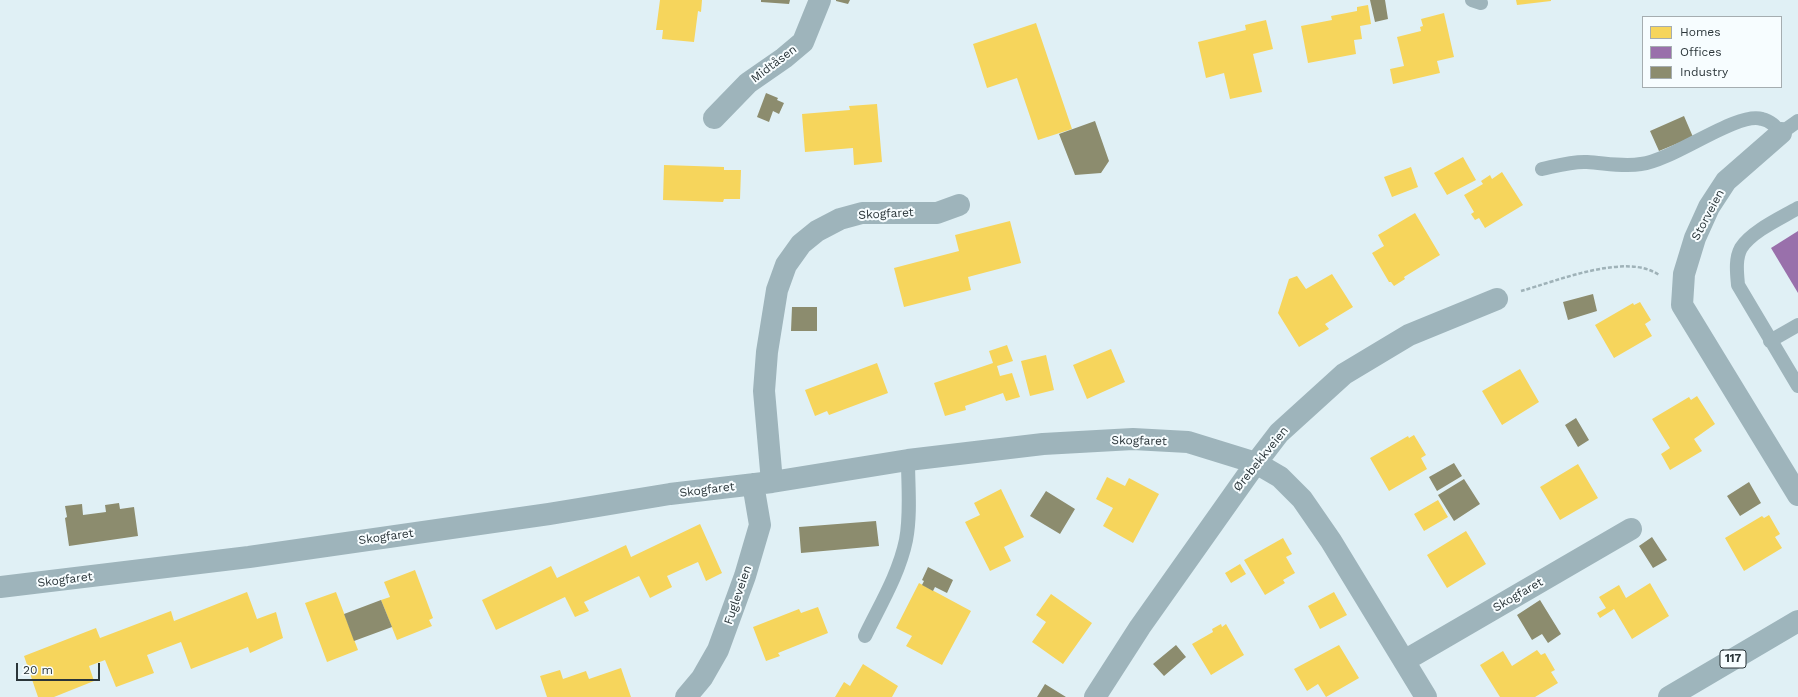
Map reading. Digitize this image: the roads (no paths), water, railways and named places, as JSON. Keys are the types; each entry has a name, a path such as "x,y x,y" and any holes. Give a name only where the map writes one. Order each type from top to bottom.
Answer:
{"main road":[{"name":"117","path":"1669,697 1798,621"}],"street":[{"name":"Midtåsen","path":"714,118 748,83 784,58 803,42 820,0"},
{"name":"Storveien","path":"1790,127 1726,182 1709,207 1694,238 1684,274 1682,305 1797,490"},
{"name":"Skogfaret","path":"763,483 765,375 767,352 777,290 786,265 801,244 817,231 840,219 862,213 937,213 959,205"},
{"name":"Ørebekkveien","path":"1095,697 1140,627 1256,463 1279,434 1344,374 1409,335 1497,299"},
{"name":"Skogfaret","path":"0,587 250,557 549,514 670,494 763,483 908,460 1043,444 1133,439 1188,442 1256,463 1280,477 1302,499 1331,541 1426,697"},
{"name":"Fugleveien","path":"686,697 702,678 718,650 745,576 760,525 763,483"},
{"name":"Skogfaret","path":"1404,661 1631,529"}],"lane":[{"name":"Storveien","path":"1542,169 1586,162 1617,165 1642,164 1686,148 1738,121 1760,118 1772,123 1790,127"},
{"path":"1798,208 1758,232 1741,248 1736,268 1738,285 1798,386"},
{"path":"1770,341 1798,325"},
{"path":"865,636 892,581 906,539 908,460"}]}
